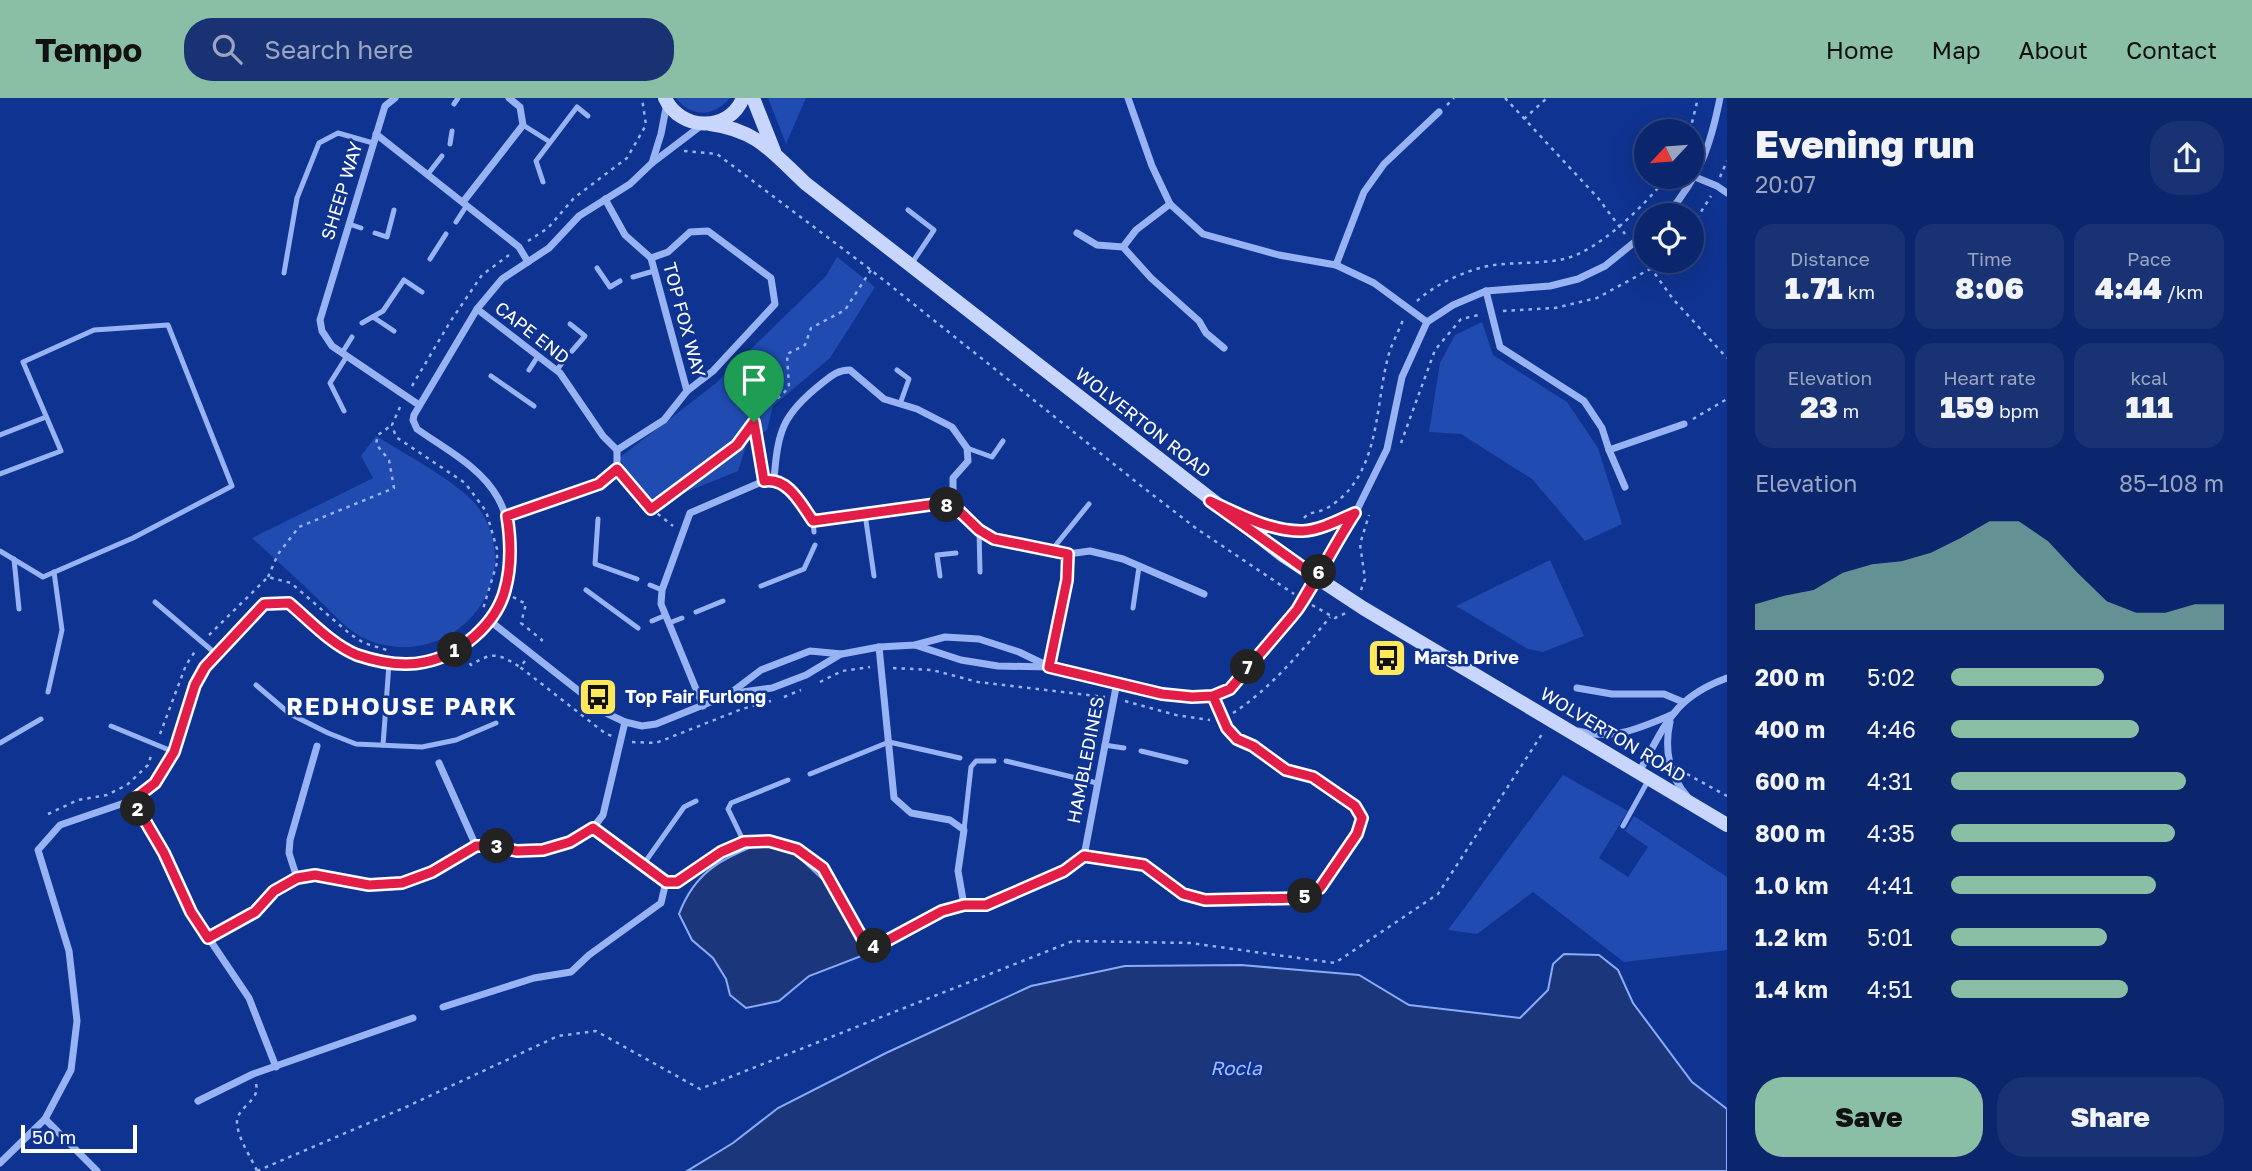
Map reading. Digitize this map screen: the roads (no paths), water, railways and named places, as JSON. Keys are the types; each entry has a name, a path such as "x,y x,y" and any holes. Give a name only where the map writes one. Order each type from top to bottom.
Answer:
{"street":[{"path":"376,134 384,106 395,98"},
{"path":"465,204 523,125 520,107 509,98"},
{"path":"0,1163 45,1119 71,1070 77,1021 69,951 37,850 60,824 133,800 155,783 174,752 195,685 205,667 264,604 289,603 330,638 355,654 389,664 426,662 460,648 489,621 505,592 509,574 512,546 507,516 497,495 477,472 417,429 413,420 419,405 477,309 502,278 549,248 579,216 630,184 652,163 707,124 732,114 743,98"},
{"name":"WOLVERTON ROAD","path":"753,98 774,151"},
{"path":"1140,98 1130,100 1152,166 1170,204 1203,233 1279,255 1336,265 1374,283 1427,322"},
{"path":"1704,156 1712,138 1720,98"},
{"path":"652,163 662,135 666,100"},
{"name":"WOLVERTON ROAD","path":"666,100 682,118 739,129 774,151 805,183 1210,501 1316,577 1363,608 1727,825"},
{"path":"1336,265 1364,192 1384,164 1439,112"},
{"name":"SHEEP WAY","path":"419,405 332,346 322,331 320,320 376,134 519,247 528,262"},
{"path":"1704,181 1727,193"},
{"path":"507,516 599,484 617,469 617,450 664,420 687,391 713,371 775,304 771,278 708,231 690,232 668,252 651,258 625,235 605,199"},
{"path":"1123,247 1136,230 1170,204"},
{"path":"1077,233 1097,245 1123,247 1151,278 1199,321 1206,333 1224,348"},
{"path":"915,645 961,660 1049,667 1162,694 1213,696 1230,689 1297,610 1355,513 1387,449 1402,377 1427,322 1453,305 1486,291 1550,286 1578,279 1605,266 1634,243"},
{"name":"TOP FOX WAY","path":"651,258 687,391"},
{"path":"1486,291 1500,347 1584,401 1602,428 1625,487"},
{"name":"CAPE END","path":"477,309 557,370 603,436 617,450"},
{"path":"774,479 776,449 785,423 798,402 839,370 850,370 884,399 917,409 952,427 967,448 968,461 953,478 953,505"},
{"path":"1609,450 1684,424"},
{"path":"703,706 661,604 662,590 690,513 764,481 774,479 786,485 813,521 936,504 953,505 979,530 994,539 1068,554 1090,551 1123,559 1204,594"},
{"path":"1210,501 1261,523 1303,531 1328,525 1355,513"},
{"path":"1049,667 1067,580 1068,554"},
{"path":"489,621 608,714 642,726 656,724 728,695 761,670 810,651 842,654 879,647 915,645 945,638 979,639 1019,652 1049,667"},
{"path":"879,647 894,797 911,813 950,820 964,830 958,871 964,905"},
{"path":"728,695 772,688 806,675 842,654"},
{"path":"1643,776 1672,715 1683,702 1703,687 1727,678"},
{"name":"HAMBLEDINES","path":"1084,856 1117,682"},
{"path":"1577,688 1612,694 1664,694 1683,702"},
{"path":"593,828 666,882 677,882 721,852 744,842 769,841 797,849 823,868 865,943 877,946 942,911 964,905 986,905 1064,871 1084,856 1144,865 1183,894 1205,900 1302,898 1320,888 1357,834 1362,818 1355,806 1313,777 1286,770 1253,746 1237,739 1227,728 1213,696"},
{"path":"1553,722 1588,734 1607,736 1622,734 1672,715"},
{"path":"1672,715 1666,739 1670,764 1678,785 1698,808"},
{"path":"208,938 255,912 274,891 297,878 315,875 369,885 402,883 432,872 476,846 494,846 517,851 543,850 570,842 593,828 603,815 625,722"},
{"path":"297,878 289,853 289,840 317,746"},
{"path":"439,763 476,846"},
{"path":"133,800 164,853 191,912 249,998 276,1067"},
{"path":"443,1007 534,978 571,972 590,954 661,903 666,882"},
{"path":"198,1101 253,1074 413,1018"},
{"path":"45,1119 97,1171"}],"lane":[{"path":"454,104 458,98"},
{"path":"543,182 536,161 577,107 588,116"},
{"path":"523,125 550,142"},
{"path":"450,144 452,131"},
{"path":"284,273 297,198 319,143 338,133 373,143"},
{"path":"428,174 442,156"},
{"path":"456,222 465,204"},
{"path":"375,233 387,237 394,210"},
{"path":"908,210 934,230 910,265"},
{"path":"349,224 361,228"},
{"path":"430,259 446,234"},
{"path":"597,268 610,287 620,281"},
{"path":"634,277 654,271"},
{"path":"362,323 383,311 404,280 422,292"},
{"path":"373,317 394,331"},
{"path":"570,324 585,336 572,351"},
{"path":"0,474 61,451 23,362 94,330 168,326 232,486 133,538 43,577 0,551"},
{"path":"344,411 330,383 352,337"},
{"path":"529,370 538,356"},
{"path":"557,370 562,363"},
{"path":"897,370 909,379 900,404"},
{"path":"491,376 534,406"},
{"path":"514,391 520,384"},
{"path":"0,435 46,417"},
{"path":"967,448 992,457 1003,441"},
{"path":"1051,551 1090,504"},
{"path":"865,514 874,576"},
{"path":"598,519 595,565 637,579"},
{"path":"813,521 814,532"},
{"path":"979,530 980,572"},
{"path":"761,586 804,569 815,545"},
{"path":"971,551 979,550"},
{"path":"940,576 937,555 956,553"},
{"path":"14,559 19,610"},
{"path":"1133,608 1139,566"},
{"path":"48,692 62,630 54,572"},
{"path":"650,585 662,590"},
{"path":"586,590 638,628"},
{"path":"696,612 723,601"},
{"path":"155,602 216,654"},
{"path":"652,621 681,618"},
{"path":"383,745 389,664"},
{"path":"256,685 290,714 356,744 422,747 456,740 496,723"},
{"path":"0,743 41,719"},
{"path":"111,726 174,752"},
{"path":"810,774 890,742 960,758"},
{"path":"1104,745 1124,748"},
{"path":"1141,751 1186,762"},
{"path":"964,830 971,767 976,761 994,761"},
{"path":"1006,761 1097,783"},
{"path":"1623,826 1643,776"},
{"path":"744,842 729,809 731,803 788,780"},
{"path":"643,865 684,807 696,801"}],"water":[{"path":"758,844 793,852 830,886 864,955 809,976 779,1001 746,1008 730,995 726,979 713,958 692,940 679,914 693,888 710,870 731,856"},
{"name":"Rocla","path":"1564,954 1599,955 1618,970 1633,1003 1692,1082 1727,1109 1727,1171 687,1171 733,1143 778,1108 886,1053 1031,986 1125,966 1241,965 1359,975 1409,1005 1520,1018 1548,990 1553,964"}],"place":[{"name":"Marsh Drive","path":"1387,658"},
{"name":"Top Fair Furlong","path":"598,697"}],"district":[{"name":"REDHOUSE PARK","path":"402,707"}]}
